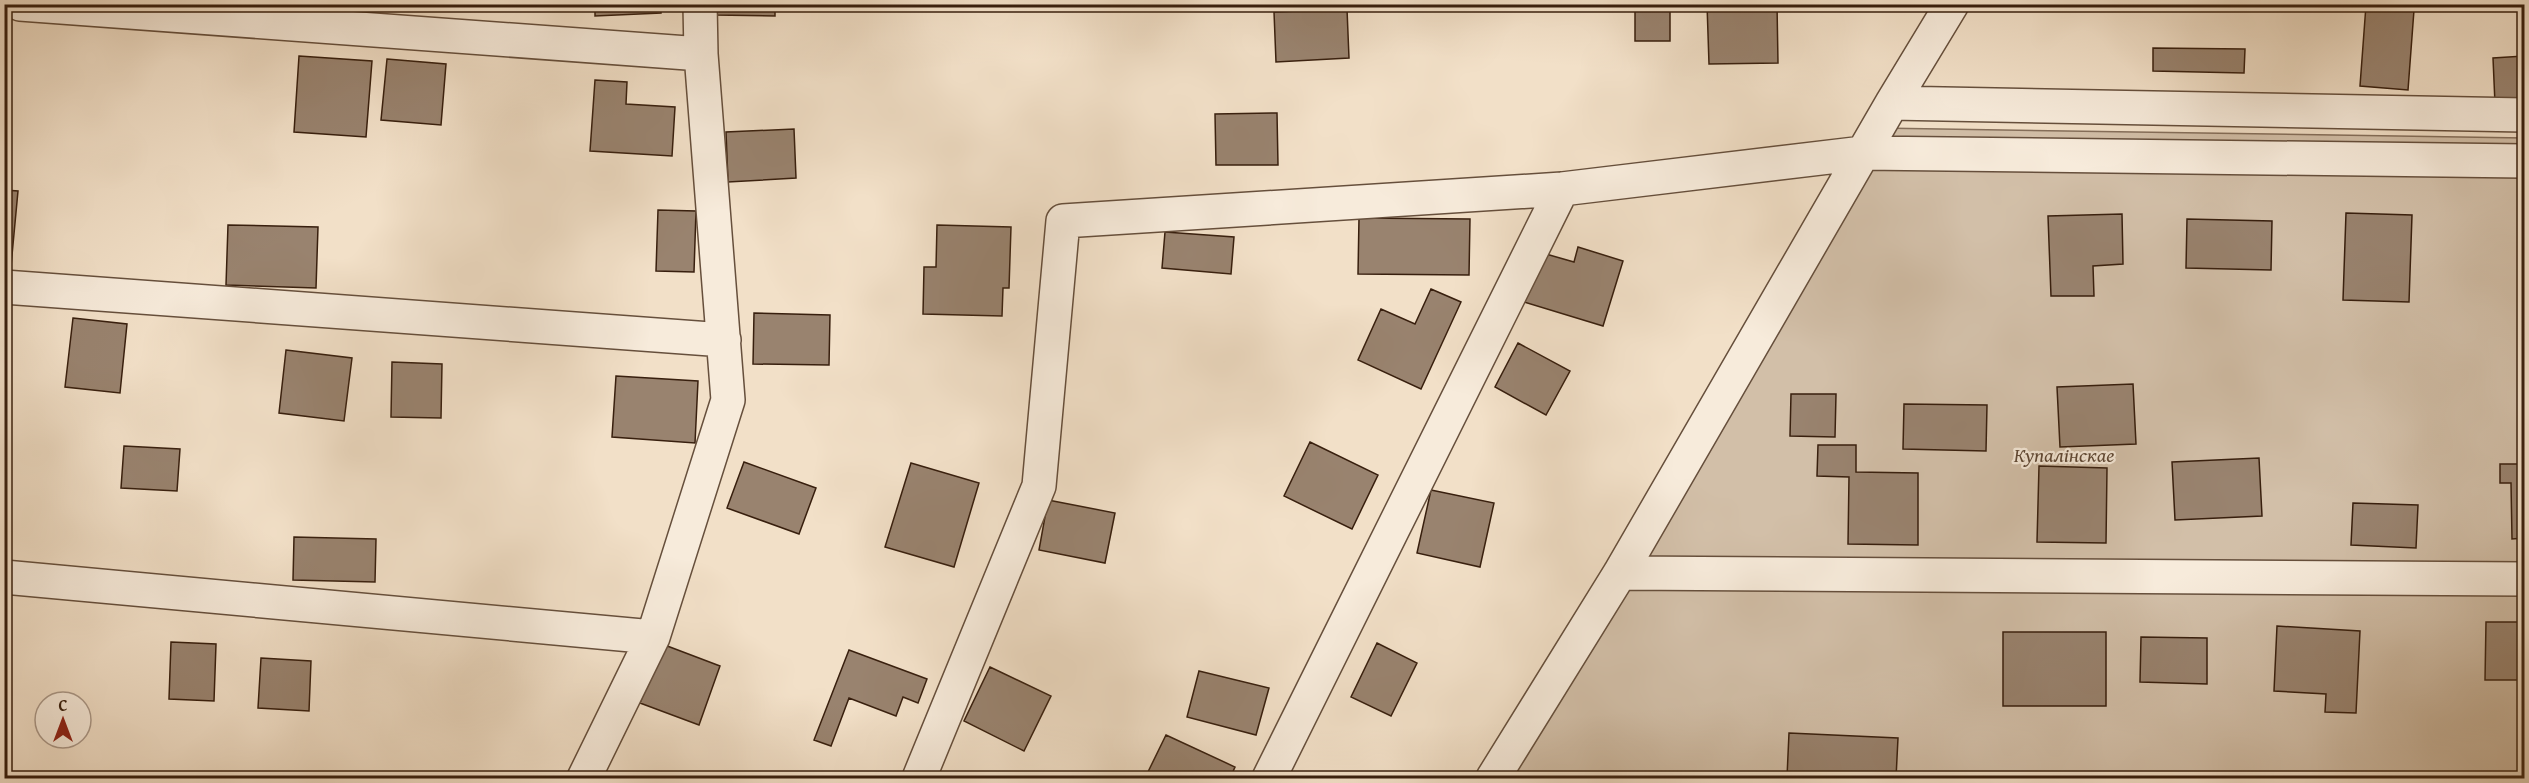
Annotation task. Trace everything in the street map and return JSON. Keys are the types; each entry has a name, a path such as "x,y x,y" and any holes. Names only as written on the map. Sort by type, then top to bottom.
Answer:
{"street":[{"path":"20,4 701,54"},
{"path":"584,778 653,637 728,400 701,54 700,4"},
{"path":"1493,778 1620,573 1892,103 1952,4"},
{"path":"1892,103 2524,115"},
{"path":"919,778 1039,486 1063,221 1562,189 1863,153 2524,161"},
{"path":"1269,778 1562,189"},
{"path":"4,287 724,340"},
{"path":"1620,573 2524,579"},
{"path":"4,578 653,637"}],"green space":[{"name":"Купалінскае","path":"1878,128 2524,138 2524,778 1493,778"}],"building":[{"path":"460,4 504,4 504,10 460,10"},
{"path":"595,4 661,4 661,13 595,16"},
{"path":"716,4 775,4 775,16 715,15"},
{"path":"1635,4 1670,4 1670,41 1635,41"},
{"path":"1707,4 1777,4 1778,63 1709,64"},
{"path":"2366,5 2414,10 2408,90 2360,86"},
{"path":"1347,9 1349,58 1276,62 1274,12"},
{"path":"2153,48 2245,49 2244,73 2153,71"},
{"path":"299,56 372,61 366,137 294,132"},
{"path":"2524,56 2524,102 2495,104 2493,58"},
{"path":"387,59 446,64 441,125 381,120"},
{"path":"595,80 627,82 626,104 675,107 672,156 590,151"},
{"path":"1277,113 1278,165 1216,165 1215,114"},
{"path":"794,129 796,178 728,182 726,132"},
{"path":"4,190 18,191 11,266 4,266"},
{"path":"658,210 696,211 694,272 656,271"},
{"path":"2346,213 2412,215 2409,302 2343,300"},
{"path":"2122,214 2123,264 2093,266 2094,296 2051,296 2048,216"},
{"path":"1359,218 1470,219 1469,275 1358,274"},
{"path":"2187,219 2272,221 2271,270 2186,268"},
{"path":"228,225 318,227 316,288 226,285"},
{"path":"937,225 1011,227 1009,288 1003,288 1002,316 923,314 924,267 936,267"},
{"path":"1165,232 1234,237 1231,274 1162,268"},
{"path":"1578,247 1623,261 1603,326 1524,302 1539,252 1574,262"},
{"path":"1431,289 1461,302 1421,389 1358,360 1381,309 1415,324"},
{"path":"754,313 830,315 829,365 753,364"},
{"path":"73,318 127,324 120,393 65,387"},
{"path":"1518,343 1570,371 1546,415 1495,387"},
{"path":"286,350 352,358 344,421 279,413"},
{"path":"392,362 442,364 441,418 391,417"},
{"path":"616,376 698,381 695,443 612,437"},
{"path":"2133,384 2136,444 2060,447 2057,387"},
{"path":"1791,394 1836,394 1835,437 1790,436"},
{"path":"1904,404 1987,405 1986,451 1903,449"},
{"path":"1310,442 1378,475 1352,529 1284,496"},
{"path":"1818,445 1856,445 1856,472 1918,473 1918,545 1848,544 1849,477 1817,476"},
{"path":"124,446 180,449 177,491 121,488"},
{"path":"2259,458 2262,516 2175,520 2172,462"},
{"path":"744,462 816,488 799,534 727,508"},
{"path":"911,463 979,483 954,567 885,547"},
{"path":"2500,464 2524,464 2524,538 2512,539 2511,483 2500,483"},
{"path":"2039,466 2107,468 2106,543 2037,542"},
{"path":"1431,490 1494,503 1480,567 1417,553"},
{"path":"1048,500 1115,513 1105,563 1039,550"},
{"path":"2353,503 2418,505 2416,548 2351,545"},
{"path":"294,537 376,539 375,582 293,580"},
{"path":"2486,622 2524,622 2524,680 2485,680"},
{"path":"2277,626 2360,631 2356,713 2325,712 2326,694 2274,691"},
{"path":"2003,632 2106,632 2106,706 2003,706"},
{"path":"2141,637 2207,638 2207,684 2140,682"},
{"path":"171,642 216,644 214,701 169,699"},
{"path":"1377,643 1417,663 1391,716 1351,697"},
{"path":"662,644 720,666 699,725 640,703"},
{"path":"849,650 927,679 918,703 903,697 896,716 849,698 831,746 814,740"},
{"path":"261,658 311,661 309,711 258,708"},
{"path":"990,667 1051,696 1024,751 964,721"},
{"path":"1199,671 1269,688 1256,735 1187,717"},
{"path":"1789,733 1898,738 1896,778 1787,777"},
{"path":"1166,735 1235,767 1230,778 1145,778"}]}
